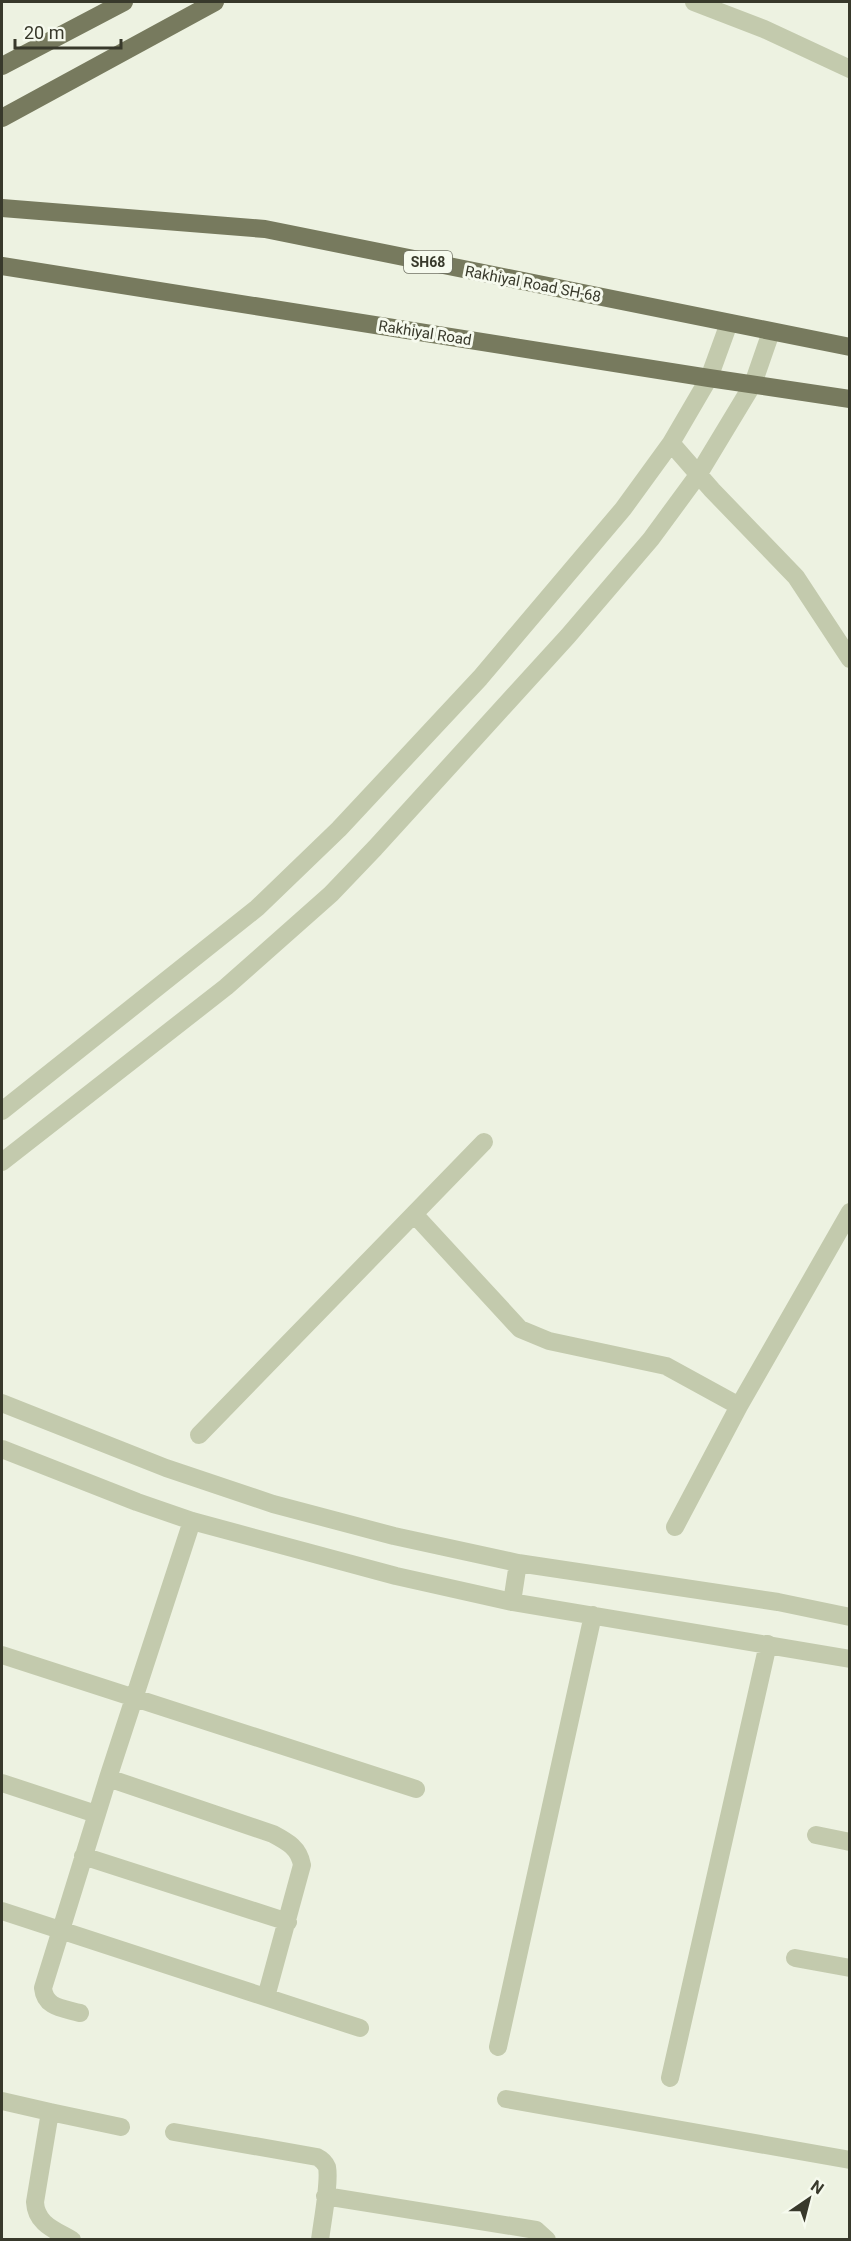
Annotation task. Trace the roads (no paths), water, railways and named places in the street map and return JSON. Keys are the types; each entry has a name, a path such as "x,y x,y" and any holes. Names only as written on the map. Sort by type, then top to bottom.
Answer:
{"main road":[{"path":"2,66 124,2"},
{"path":"2,118 215,2"},
{"name":"Rakhiyal Road SH-68","path":"2,208 265,229 849,347"},
{"name":"Rakhiyal Road","path":"2,266 849,399"}],"street":[{"path":"694,2 764,29 849,69"},
{"path":"2,1111 257,908 331,837 480,678 623,509 671,443 709,378 729,323"},
{"path":"2,1162 226,987 331,894 568,636 651,539 698,475 753,384 771,332"},
{"path":"671,443 698,475 796,577 849,659"},
{"path":"199,1435 484,1142"},
{"path":"675,1527 739,1406 849,1212"},
{"path":"414,1214 520,1329 549,1341 666,1366 739,1406"},
{"path":"2,1403 166,1468 273,1504 394,1536 518,1563 778,1602 849,1617"},
{"path":"2,1449 192,1521 396,1576 512,1602 849,1659"},
{"path":"80,2013 50,2004 44,1997 43,1988 96,1814 192,1521"},
{"path":"512,1602 518,1563"},
{"path":"498,2047 593,1615"},
{"path":"670,2078 768,1644"},
{"path":"2,1654 416,1789"},
{"path":"108,1778 273,1834 291,1844 300,1855 303,1865 266,1997"},
{"path":"2,1783 96,1814"},
{"path":"816,1835 849,1842"},
{"path":"83,1856 288,1922"},
{"path":"2,1911 360,2028"},
{"path":"795,1958 849,1968"},
{"path":"507,2098 849,2160"},
{"path":"2,2101 121,2127"},
{"path":"50,2112 35,2202 36,2212 43,2223 72,2240"},
{"path":"174,2132 317,2157 327,2166 326,2196 320,2240"},
{"path":"326,2196 536,2230 547,2240"}]}
